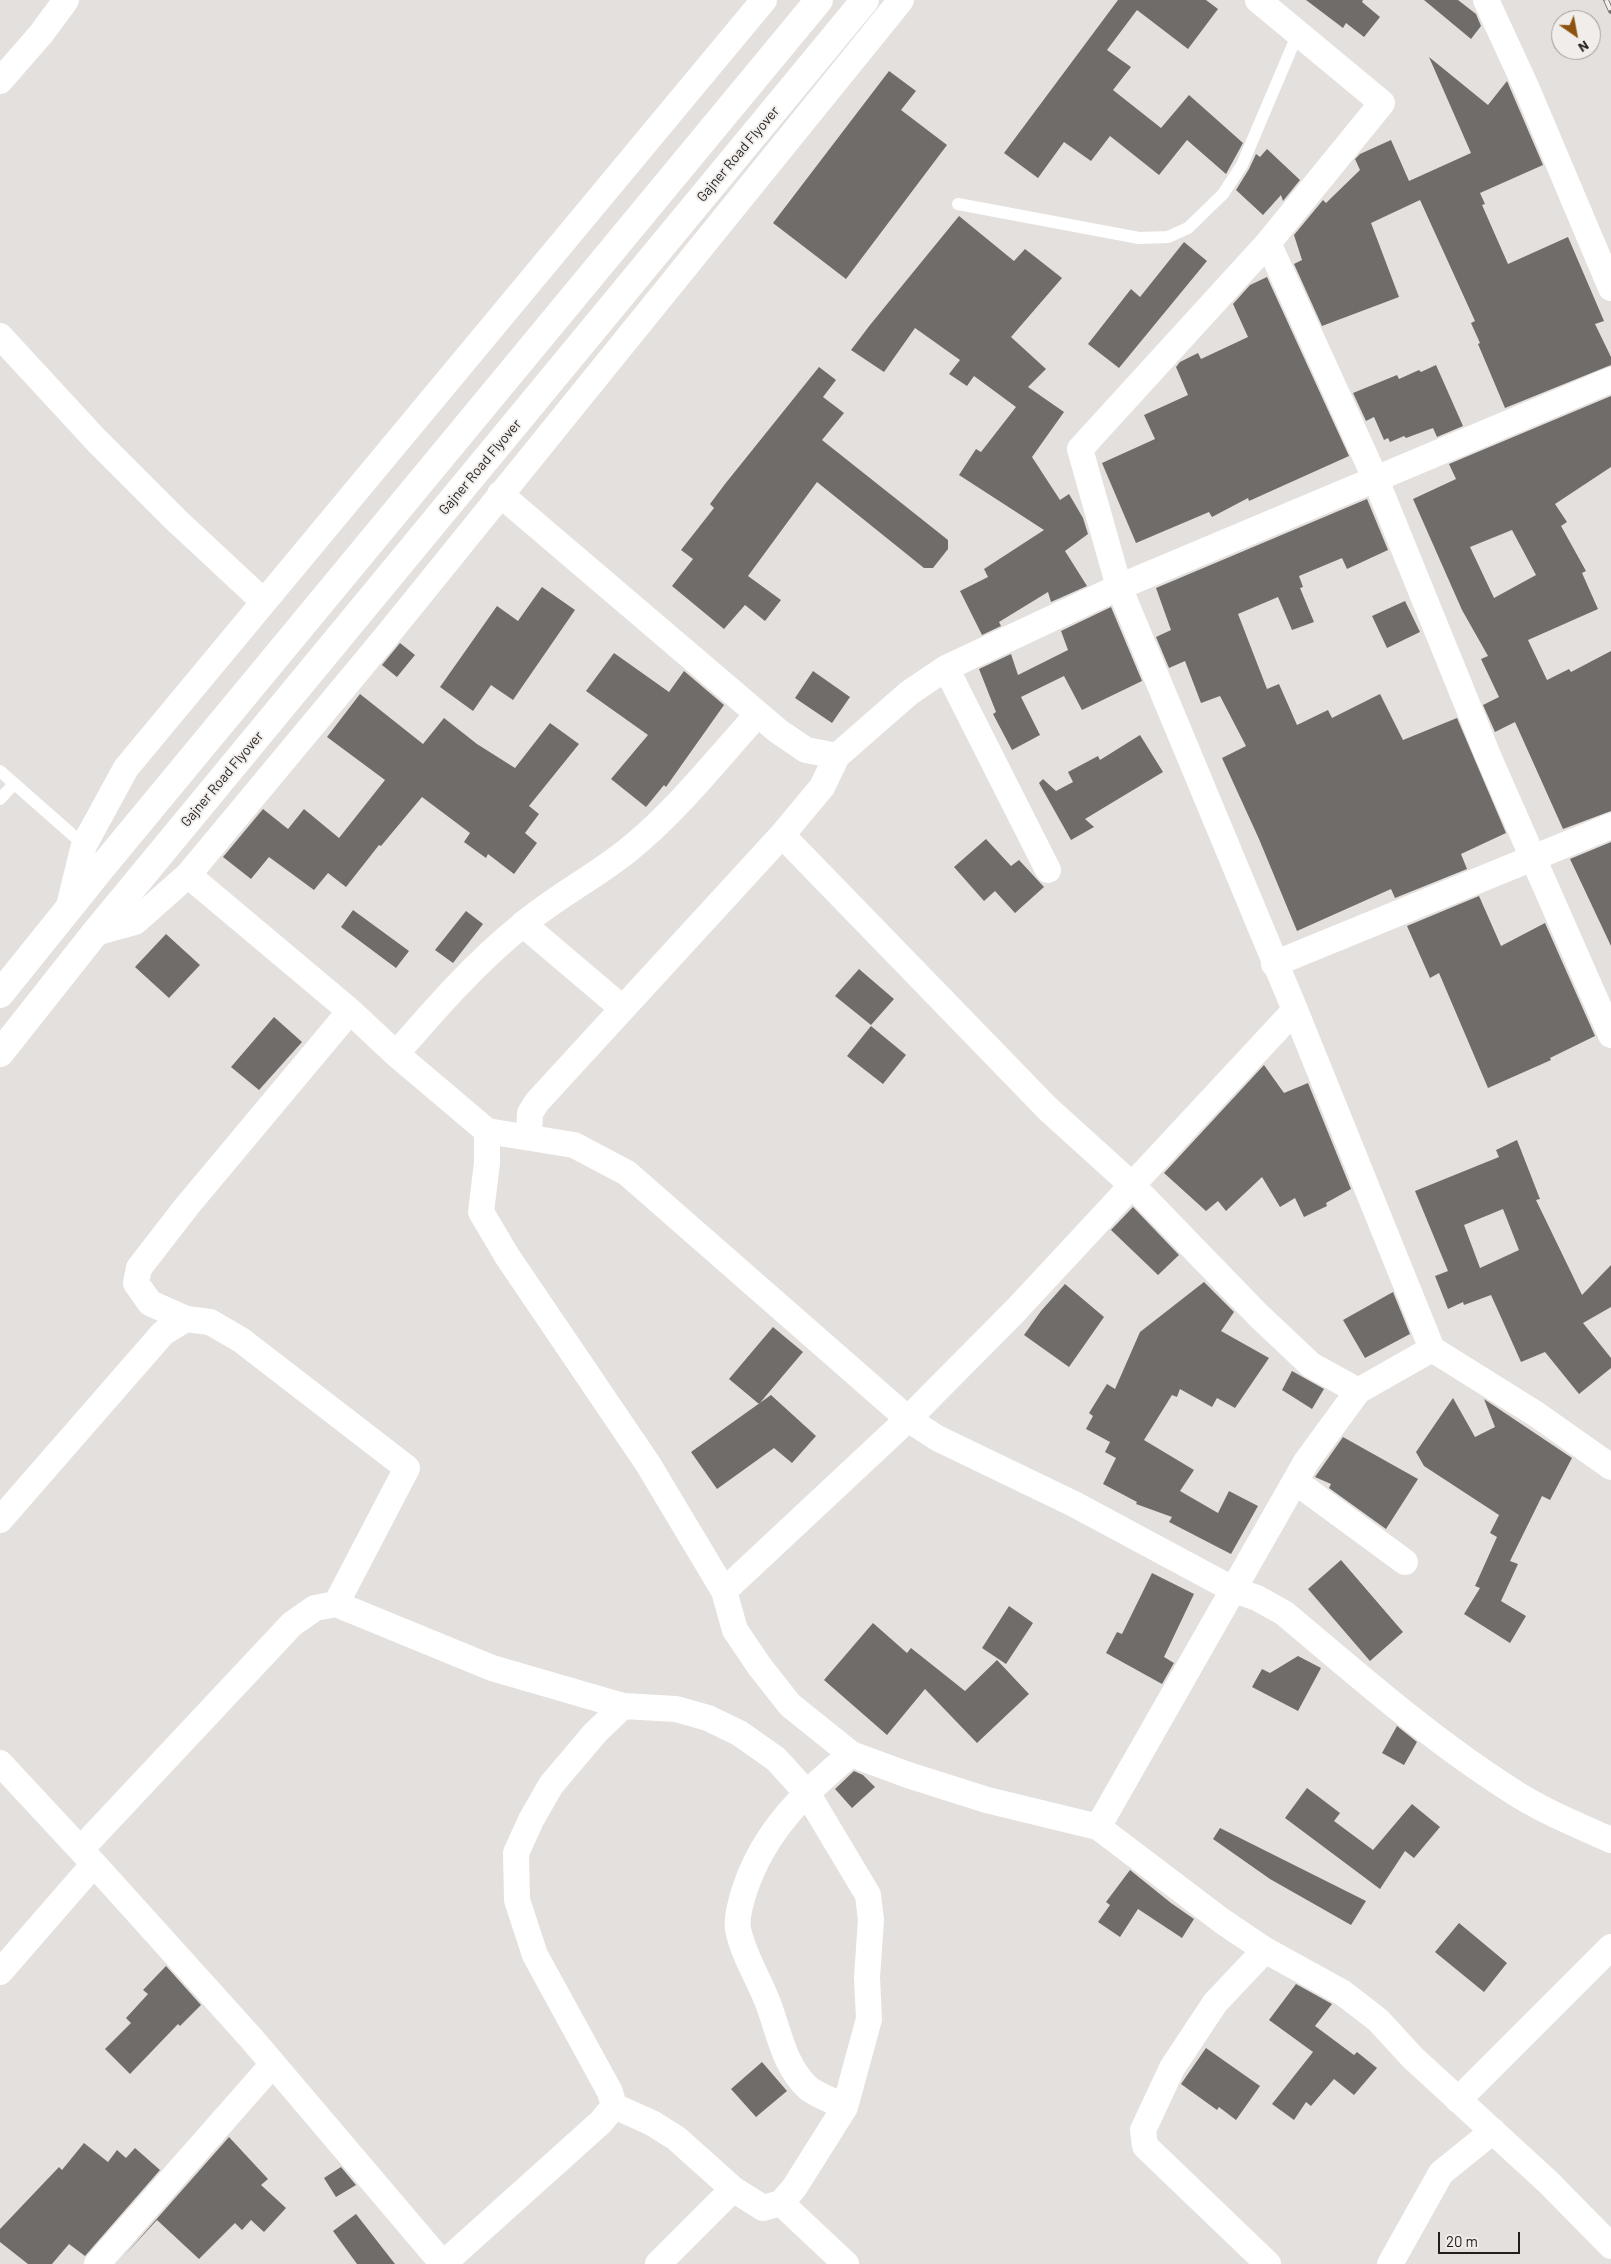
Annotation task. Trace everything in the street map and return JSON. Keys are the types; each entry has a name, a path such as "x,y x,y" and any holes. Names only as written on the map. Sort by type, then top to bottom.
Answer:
{"main road":[{"path":"0,994 103,866 819,0"},
{"name":"Gajner Road Flyover","path":"0,1053 95,933 865,0"}],"street":[{"path":"68,910 84,845 126,768 764,0"},
{"path":"95,933 135,922 188,875 385,638 901,0"},
{"path":"1258,0 1382,103 1268,243 1080,448 1119,587 1274,964 1295,1010 1432,1350 1536,1414 1611,1467"},
{"path":"1486,0 1527,89 1611,288"},
{"path":"0,81 41,34 62,2"},
{"path":"1268,243 1376,480 1532,858 1611,1035"},
{"path":"0,336 96,440 176,520 264,602"},
{"path":"528,1137 530,1113 537,1102 782,835 822,787 837,756 909,693 946,668 1119,587 1611,380"},
{"path":"500,494 758,714 806,750 837,756"},
{"path":"946,668 1048,870"},
{"path":"396,1054 484,957 523,924 627,851 668,813 758,714"},
{"path":"1274,964 1611,826"},
{"path":"782,835 1048,1109 1133,1186 1258,1315 1311,1365 1358,1391"},
{"path":"188,875 350,1011 396,1054 486,1131 574,1145 627,1173 908,1418 938,1438 1074,1504 1234,1590 1257,1598 1284,1613 1448,1748 1510,1791 1572,1823 1611,1840"},
{"path":"523,924 622,1008"},
{"path":"724,1591 908,1418 1016,1310 1295,1010"},
{"path":"336,1604 407,1468 241,1340 210,1322 186,1319 150,1303 136,1283 138,1268 187,1206 350,1011"},
{"path":"486,1131 487,1163 482,1212 507,1256 648,1464 724,1591 735,1630 760,1667 790,1705 851,1754 908,1775 987,1800 1098,1827 1265,1950 1344,1993 1378,2020 1413,2058 1548,2182 1611,2246"},
{"path":"0,1520 163,1333 186,1319"},
{"path":"1098,1827 1306,1462 1358,1391 1432,1350"},
{"path":"1296,1482 1405,1562"},
{"path":"0,1972 88,1856 292,1624 315,1608 336,1604 492,1668 623,1706 676,1709 708,1718 740,1733 776,1759 807,1793 868,1895 871,1920 867,1977 869,2019 845,2107 794,2188 781,2203 763,2208 733,2189 676,2138 614,2106 610,2092 535,1954 517,1900 516,1853 531,1820 551,1785 595,1733 623,1706"},
{"path":"845,2107 809,2088 787,2058 764,1990 738,1928 740,1903 753,1864 778,1825 807,1793 851,1754"},
{"path":"0,1763 88,1856 273,2064 443,2264 601,2122 614,2106"},
{"path":"1458,2100 1611,1947"},
{"path":"1265,1950 1215,2003 1172,2068 1143,2130 1145,2146 1268,2264"},
{"path":"97,2264 273,2064"},
{"path":"1390,2264 1441,2172 1493,2132"},
{"path":"658,2264 733,2189"},
{"path":"781,2203 846,2264"}],"lane":[{"path":"958,204 1139,238 1168,237 1188,228 1223,194 1242,165 1298,33"},
{"path":"0,771 84,845"},
{"path":"0,799 14,784"}],"building":[{"path":"1118,0 1206,0 1218,9 1188,49 1137,10 1107,50 1131,67 1113,90 1161,128 1189,95 1243,143 1226,174 1187,140 1159,175 1110,136 1091,161 1064,142 1038,178 1004,153"},
{"path":"1306,0 1363,0 1362,2 1380,17 1364,37 1346,23 1343,28"},
{"path":"1424,0 1458,0 1476,14 1481,26 1471,39"},
{"path":"1429,57 1488,105 1507,81 1543,165 1480,193 1485,204 1482,205 1508,264 1568,237 1604,321 1595,324 1611,357 1611,365 1505,408 1478,344 1480,343 1471,323 1475,321 1420,200 1371,223 1399,297 1322,326 1294,264 1302,260 1294,235 1323,200 1326,203 1360,170 1355,159 1360,154 1391,140 1409,181 1471,153"},
{"path":"889,71 916,91 901,110 947,145 846,279 773,223"},
{"path":"1267,149 1300,180 1283,201 1281,195 1263,215 1236,190 1256,154 1260,157"},
{"path":"959,216 1014,261 1025,249 1062,278 1011,337 1046,369 1028,387 1064,412 1032,457 1060,500 1069,494 1083,518 1088,534 1065,551 1087,586 1051,602 1048,592 999,622 1001,626 982,635 960,591 988,577 984,569 1044,530 959,475 976,449 981,452 1016,407 974,376 967,386 949,374 960,360 915,328 884,372 851,350"},
{"path":"1184,242 1207,261 1119,368 1088,344 1131,289 1140,297"},
{"path":"1267,277 1349,456 1249,501 1248,498 1212,517 1209,512 1136,543 1102,463 1155,439 1144,415 1188,395 1176,367 1180,362 1198,353 1201,359 1248,337 1233,304 1250,285"},
{"path":"1436,365 1463,426 1437,437 1433,428 1390,442 1388,438 1384,440 1374,417 1366,421 1353,393 1397,375 1399,379"},
{"path":"819,367 836,380 823,397 844,413 822,440 948,540 948,549 933,568 924,568 817,482 748,576 781,600 765,621 745,605 724,629 672,586 693,559 681,550 714,508 710,504 725,484"},
{"path":"1611,396 1611,467 1555,504 1567,522 1561,526 1586,571 1582,573 1598,609 1528,640 1547,680 1569,669 1571,672 1611,651 1611,811 1563,829 1515,722 1495,732 1483,705 1499,697 1481,659 1488,656 1462,610 1413,499 1456,479 1449,464","holes":["1512,530 1536,575 1494,598 1470,547"]},
{"path":"1367,499 1388,550 1347,569 1342,558 1299,576 1303,587 1300,588 1314,622 1292,630 1278,597 1238,614 1267,689 1279,684 1297,725 1328,710 1332,718 1380,694 1403,740 1457,718 1506,833 1461,854 1467,869 1395,898 1391,889 1297,931 1259,839 1222,758 1246,746 1220,696 1201,703 1185,661 1169,668 1156,637 1171,630 1156,588"},
{"path":"542,587 575,610 513,700 491,685 473,711 440,687 497,606 518,621"},
{"path":"1405,601 1420,632 1387,648 1372,616"},
{"path":"1111,607 1142,681 1082,710 1064,676 1021,697 1040,735 1012,750 993,714 996,712 979,669 1011,654 1018,675 1068,650 1061,631"},
{"path":"400,643 415,655 397,677 382,665"},
{"path":"614,653 669,692 684,671 724,705 666,787 664,785 646,807 611,779 648,735 586,691"},
{"path":"813,671 850,697 832,723 795,698"},
{"path":"360,694 423,744 444,718 477,744 515,768 550,723 579,744 529,806 539,814 525,833 537,843 514,874 488,854 486,858 464,842 470,833 422,797 381,846 379,845 346,887 328,873 314,890 269,857 251,879 223,857 263,809 288,829 304,809 339,838 385,780 327,737"},
{"path":"1140,735 1163,772 1085,819 1094,827 1071,840 1039,783 1043,779 1056,791 1073,782 1068,772 1098,756 1100,760"},
{"path":"986,839 1011,866 1019,860 1044,887 1015,913 995,891 984,901 954,867"},
{"path":"1611,842 1611,946 1570,859"},
{"path":"1479,896 1501,946 1545,923 1595,1036 1550,1058 1551,1060 1488,1088 1439,973 1430,978 1407,926"},
{"path":"353,910 409,951 396,968 341,927"},
{"path":"466,911 483,924 453,963 435,950"},
{"path":"166,934 200,965 169,998 135,967"},
{"path":"859,969 894,999 871,1025 835,996"},
{"path":"274,1017 302,1042 259,1090 231,1067"},
{"path":"871,1026 906,1055 883,1084 847,1056"},
{"path":"1264,1065 1284,1093 1308,1083 1351,1189 1326,1203 1327,1206 1304,1217 1295,1198 1280,1207 1262,1177 1226,1211 1218,1201 1206,1211 1164,1173"},
{"path":"1517,1140 1540,1199 1536,1200 1582,1295 1611,1265 1611,1307 1583,1323 1611,1358 1611,1368 1579,1394 1545,1352 1521,1362 1491,1295 1464,1305 1463,1302 1448,1309 1435,1276 1448,1271 1415,1191 1499,1157 1496,1150","holes":["1503,1209 1519,1250 1480,1268 1464,1225"]},
{"path":"1133,1207 1179,1255 1158,1275 1111,1230"},
{"path":"1204,1282 1234,1312 1221,1331 1269,1358 1235,1408 1217,1398 1212,1407 1180,1389 1177,1397 1172,1395 1144,1440 1194,1470 1180,1491 1218,1513 1229,1491 1258,1506 1231,1554 1169,1522 1172,1517 1136,1504 1137,1502 1103,1484 1116,1458 1105,1452 1110,1442 1086,1429 1093,1416 1089,1413 1107,1384 1115,1389 1140,1332"},
{"path":"1065,1284 1104,1317 1069,1367 1024,1335 1041,1311"},
{"path":"1393,1292 1410,1334 1365,1358 1343,1320"},
{"path":"773,1327 803,1352 759,1404 729,1379"},
{"path":"1292,1371 1324,1389 1312,1409 1282,1390"},
{"path":"771,1395 816,1436 792,1463 774,1448 717,1489 691,1452"},
{"path":"1453,1398 1475,1437 1495,1427 1484,1399 1572,1458 1550,1500 1542,1496 1510,1561 1518,1564 1501,1601 1526,1616 1510,1643 1464,1614 1480,1588 1475,1586 1497,1537 1490,1533 1499,1515 1424,1466 1416,1452"},
{"path":"1343,1437 1418,1479 1386,1529 1329,1488 1331,1484 1315,1477"},
{"path":"1341,1560 1403,1632 1370,1661 1308,1589"},
{"path":"1152,1573 1194,1594 1164,1657 1174,1663 1162,1684 1106,1653 1117,1632 1122,1634"},
{"path":"1009,1606 1033,1623 1006,1664 982,1648"},
{"path":"873,1623 907,1653 911,1648 965,1691 997,1660 1029,1694 977,1743 925,1689 887,1735 824,1680"},
{"path":"1298,1656 1321,1668 1298,1711 1252,1687 1262,1669 1270,1673"},
{"path":"1397,1726 1417,1742 1404,1765 1382,1753"},
{"path":"854,1771 863,1775 875,1787 852,1808 835,1789"},
{"path":"1307,1788 1340,1813 1334,1821 1373,1850 1412,1804 1440,1827 1414,1858 1405,1851 1380,1889 1285,1818"},
{"path":"1220,1828 1366,1901 1351,1925 1270,1879 1213,1839"},
{"path":"1130,1870 1194,1919 1182,1938 1138,1909 1120,1937 1098,1922 1110,1905 1106,1902"},
{"path":"1459,1923 1507,1963 1484,1992 1435,1952"},
{"path":"166,1966 201,2005 180,2026 178,2024 130,2074 105,2049 131,2023 126,2018 148,1994 143,1990"},
{"path":"1296,1984 1332,2004 1315,2026 1354,2055 1357,2052 1377,2068 1354,2095 1334,2079 1311,2106 1306,2102 1294,2120 1272,2104 1313,2052 1269,2020"},
{"path":"1206,2048 1260,2086 1236,2120 1219,2107 1217,2110 1181,2084"},
{"path":"762,2062 787,2091 756,2117 731,2089"},
{"path":"229,2137 268,2179 261,2185 286,2208 264,2232 251,2220 242,2230 235,2223 199,2259 157,2220 123,2257"},
{"path":"84,2143 108,2162 117,2150 126,2158 135,2148 160,2170 85,2256 69,2244 52,2264 28,2264 0,2242 0,2229 59,2167 62,2170"},
{"path":"341,2167 356,2185 336,2197 324,2178"},
{"path":"356,2214 395,2264 357,2264 333,2231"}],"railway":[{"path":"1606,0 1611,11"}]}
